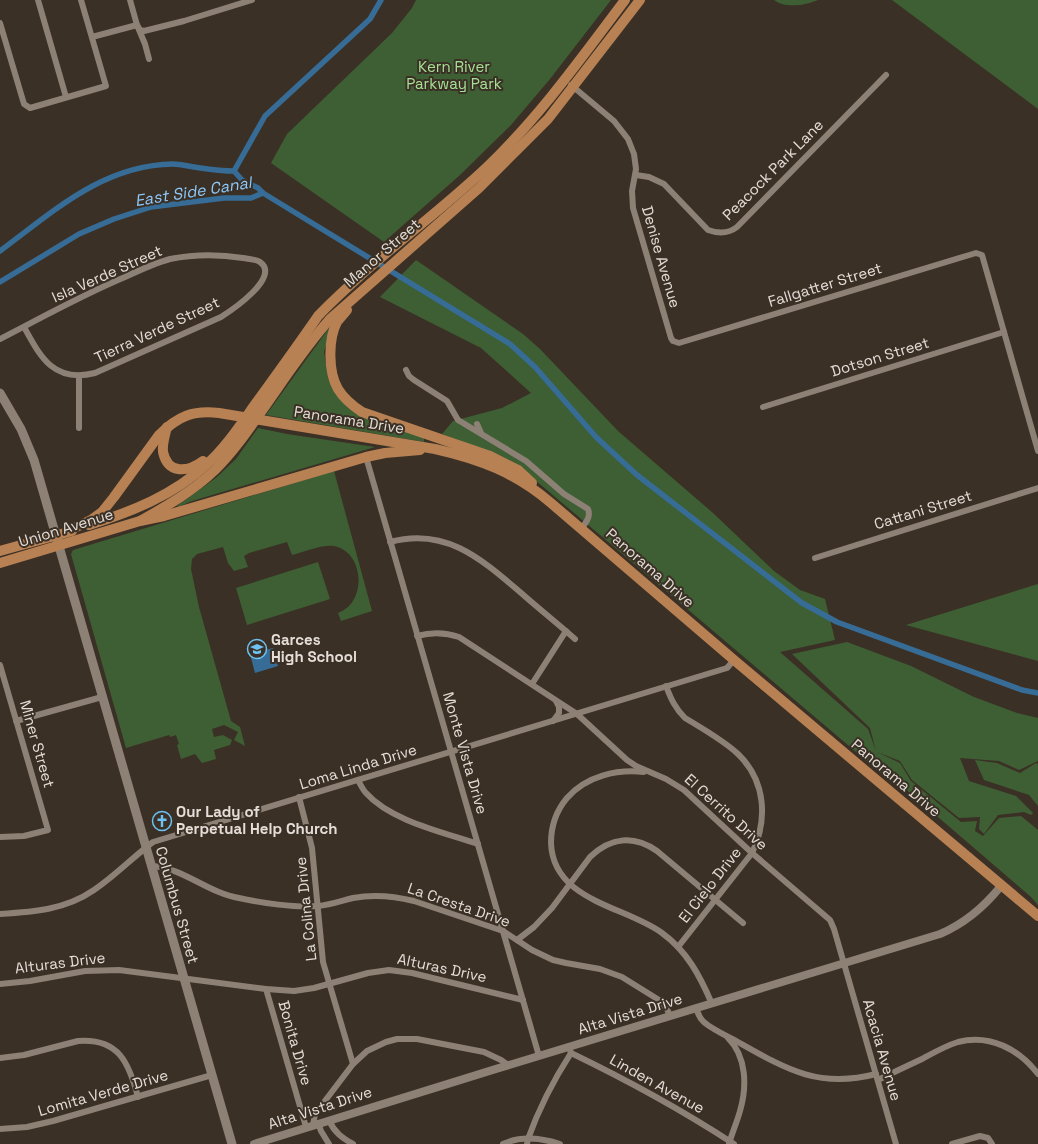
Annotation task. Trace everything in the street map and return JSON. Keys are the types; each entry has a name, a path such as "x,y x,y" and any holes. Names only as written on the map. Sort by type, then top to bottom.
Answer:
{"main road":[{"name":"Manor Street","path":"136,509 164,495 191,478 208,464 239,427 318,316 331,302 383,256 462,190 490,164 540,110 625,0"},
{"name":"Manor Street","path":"140,521 182,496 202,482 216,469 243,438 313,339 330,319 496,171 548,119 640,0"},
{"path":"355,296 349,307 337,322 331,339 331,368 333,377 337,388 349,403 362,412 490,456 513,467 580,527"},
{"name":"Columbus Street","path":"0,393 28,444 232,1144"},
{"name":"Panorama Drive","path":"66,532 92,520 102,512 159,435 167,427 182,417 200,412 209,412 436,449 460,454 490,464 538,492 734,660 1038,916"},
{"path":"167,427 163,452 168,462 180,470 189,469 196,466 224,446"},
{"path":"140,521 164,516 366,457 385,453 436,449"},
{"name":"Union Avenue","path":"0,551 55,536 136,509"},
{"name":"Union Avenue","path":"0,563 140,521"}],"street":[{"path":"38,0 66,97"},
{"path":"0,23 24,104 30,108 106,86 81,0"},
{"path":"130,0 149,59"},
{"path":"137,25 140,30 144,31 184,21 252,0"},
{"path":"92,37 137,25"},
{"name":"Peacock Park Lane","path":"636,175 649,177 664,184 708,230 717,233 728,232 737,227 886,75"},
{"path":"564,80 573,86 623,131 634,154 636,175"},
{"name":"Denise Avenue","path":"636,175 632,191 634,208 671,338 676,343"},
{"name":"Fallgatter Street","path":"676,343 976,253 982,255 1004,332"},
{"name":"Isla Verde Street","path":"0,340 90,292 156,263 170,259 206,254 257,261 265,270 263,279"},
{"name":"Tierra Verde Street","path":"24,327 38,353 49,365 62,372 79,376 87,375 101,371 221,317 241,304 263,279"},
{"path":"1004,332 1038,451"},
{"name":"Dotson Street","path":"763,407 1004,332"},
{"path":"406,370 409,376 414,380 447,401 458,420 526,461 564,494 588,509 588,519 580,527"},
{"path":"79,376 79,428"},
{"path":"477,424 481,433"},
{"name":"Monte Vista Drive","path":"366,457 539,1056"},
{"name":"Cattani Street","path":"815,558 1038,488"},
{"path":"390,542 422,537 444,542 469,553 491,568 575,639"},
{"path":"532,684 566,631"},
{"name":"El Cerrito Drive","path":"417,636 435,632 451,634 458,637 577,714 627,760 654,775 666,779 684,790 752,853 830,920 844,964"},
{"name":"Loma Linda Drive","path":"0,914 42,911 68,904 81,898 105,882 153,842 727,668 734,660"},
{"name":"Miner Street","path":"0,665 48,830 24,836 0,837"},
{"name":"El Cielo Drive","path":"666,686 670,698 685,718 731,749 746,764 752,773 760,792 762,814 759,834 752,853 678,947"},
{"path":"16,721 102,696"},
{"path":"553,721 559,713 559,707 555,700"},
{"path":"654,775 630,771 614,773 603,775 584,784 573,792 564,802 555,818 552,827 551,845 556,863 562,875 570,884 587,896 653,927 678,947 702,980 712,1004"},
{"path":"358,780 365,792 390,812 411,821 478,844"},
{"name":"La Colina Drive","path":"299,797 312,848 321,952 353,1064"},
{"path":"517,940 545,917 590,857 603,847 618,841 634,841 642,843 657,851 743,923"},
{"name":"La Cresta Drive","path":"151,866 171,870 215,891 239,898 297,906 317,906 366,896 396,897 414,900 503,931 532,950 553,960 600,969 622,977 659,1000 667,1009 670,1016"},
{"name":"Alta Vista Drive","path":"254,1144 508,1065 539,1056 570,1050 670,1016 940,934 963,923 981,909 1001,886"},
{"name":"Acacia Avenue","path":"844,964 896,1144"},
{"name":"Alturas Drive","path":"0,984 23,982 85,971 102,970 132,971 266,989 294,991 314,988 378,971 401,971 523,1000"},
{"name":"Bonita Drive","path":"266,989 313,1125 321,1130 329,1144"},
{"path":"696,1009 701,1020 719,1031 782,1066 805,1075 830,1079 877,1077 949,1045 976,1040 994,1042 1012,1049 1028,1062 1038,1074"},
{"path":"719,1031 728,1038 736,1048 744,1071 744,1092 731,1143"},
{"path":"313,1125 315,1114 353,1064 367,1051 386,1042 417,1039 484,1052 502,1060 508,1065"},
{"path":"0,1058 24,1055 78,1041 100,1043 114,1050 125,1061 131,1072 138,1097"},
{"path":"527,1141 549,1089 570,1050"},
{"name":"Linden Avenue","path":"570,1050 675,1107 731,1143"},
{"name":"Lomita Verde Drive","path":"0,1128 40,1125 212,1075"},
{"path":"329,1120 332,1127 340,1137 353,1144"},
{"path":"952,1144 980,1136 988,1138 992,1144"},
{"path":"502,1144 517,1139 527,1141 542,1140 560,1144"}],"green space":[{"name":"Kern River Parkway Park","path":"416,0 611,0 550,79 511,125 460,175 384,242 271,163 287,134 392,33 412,8"},
{"path":"774,0 818,0 802,5 790,5 779,3"},
{"path":"892,0 1038,0 1038,109"},
{"path":"416,260 523,334 540,349 618,431 713,513 774,571 800,590 825,599 835,640 780,652 868,729 876,751 870,728 792,654 847,642 911,666 974,697 1017,713 1038,718 1038,761 1019,770 999,761 960,758 969,781 1016,796 1033,813 1031,815 1024,812 998,815 984,834 979,829 980,817 959,818 912,780 900,761 877,752 900,763 911,781 961,822 977,821 975,831 983,836 999,818 1021,816 1038,830 1038,905 1031,897 903,787 894,784 541,485 518,467 502,457 442,434 453,421 502,408 531,393 481,348 380,297"},
{"path":"329,328 329,334 324,352 328,378 338,397 424,437 424,442 266,415"},
{"path":"258,428 287,434 375,447 192,501 178,507 177,506 217,477 236,459"},
{"path":"334,471 372,611 341,621 338,613 348,607 354,598 359,580 355,562 350,555 343,549 334,546 319,547 292,555 287,542 249,553 244,556 248,567 234,571 228,563 223,547 197,554 192,559 191,569 199,607 231,721 240,727 245,746 234,740 238,732 224,725 212,729 214,737 223,735 232,740 230,745 214,750 216,759 202,763 195,754 181,759 176,735 170,737 169,735 126,748 71,554 73,550"},
{"path":"318,562 330,599 247,625 236,588"},
{"path":"1038,584 1038,661 906,625"},
{"path":"975,760 997,763 1020,773 1036,763 1038,764 1038,806 1029,795 984,780"}],"water":[{"path":"273,648 278,666 255,673 250,654"}],"waterway":[{"path":"234,171 265,116 370,19 381,0"},
{"path":"0,251 60,206 80,193 102,181 124,172 148,166 173,164 214,170 234,171"},
{"path":"234,171 242,180 258,188 263,193 510,344 535,367 596,437 637,475 802,603 837,622 1022,690 1038,693"},
{"name":"East Side Canal","path":"0,282 79,234 114,219 151,207 224,198 251,198 263,193"}],"place":[{"name":"Garces High School","path":"257,649"},
{"name":"Our Lady of Perpetual Help Church","path":"162,821"}]}
